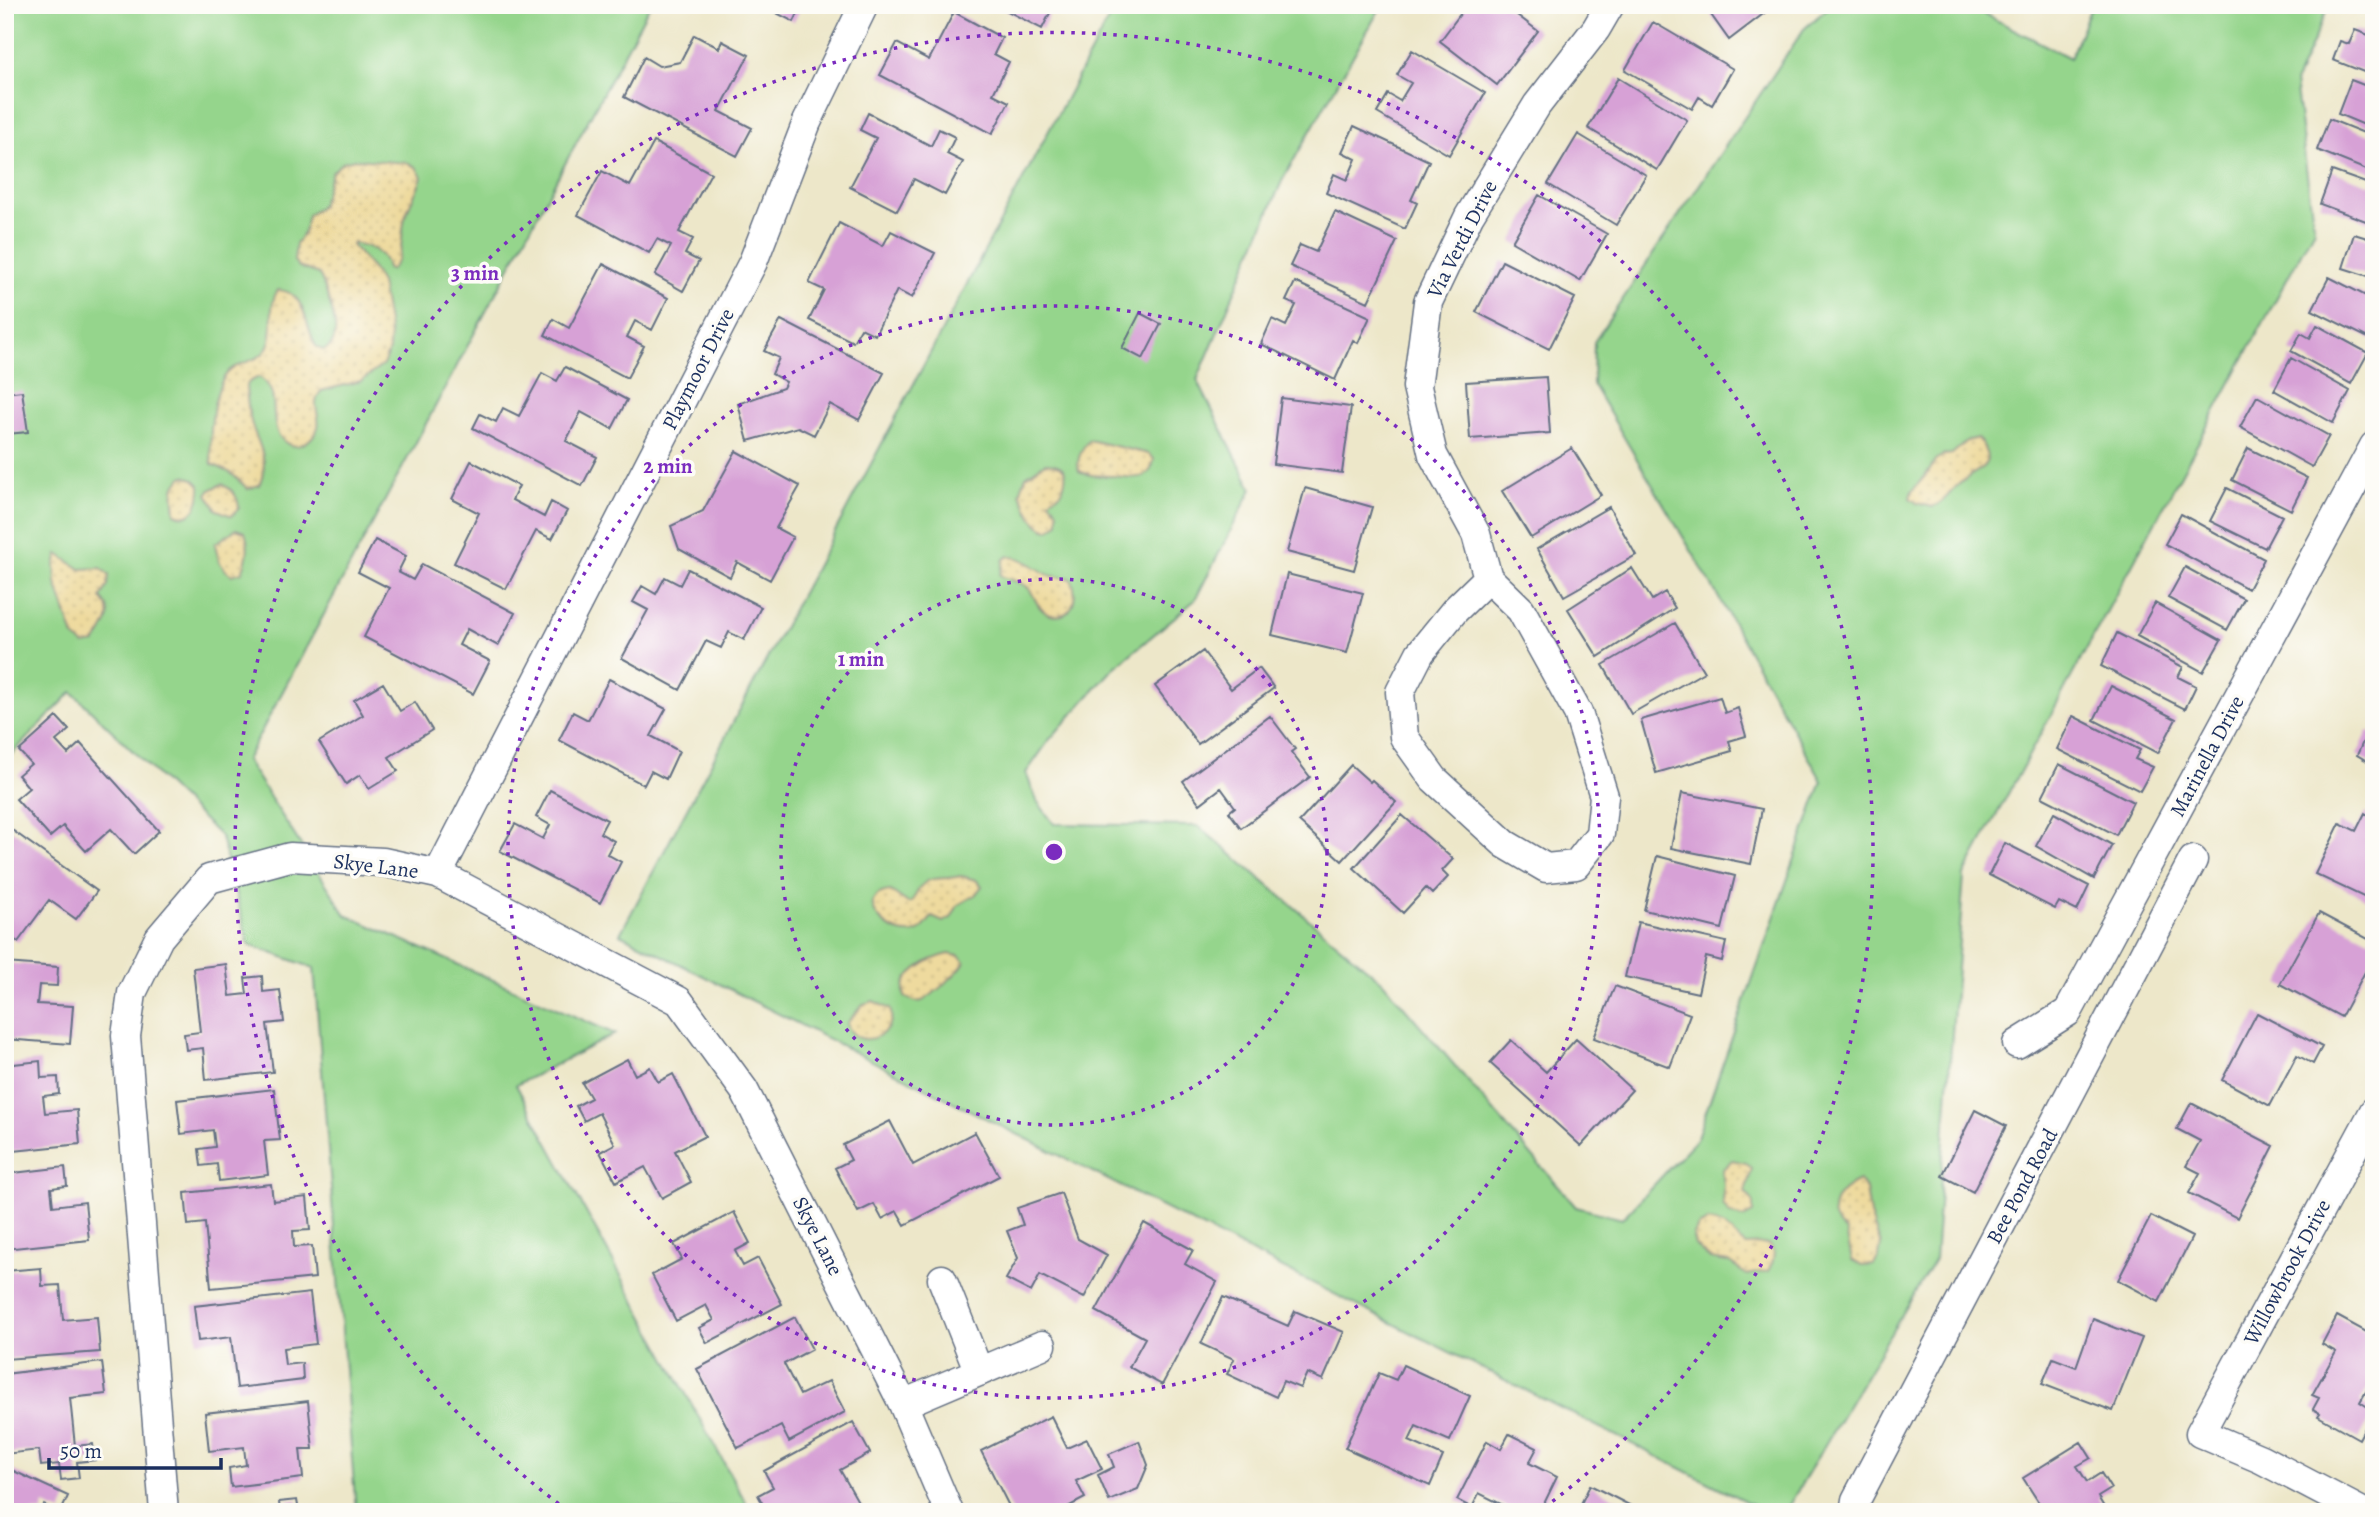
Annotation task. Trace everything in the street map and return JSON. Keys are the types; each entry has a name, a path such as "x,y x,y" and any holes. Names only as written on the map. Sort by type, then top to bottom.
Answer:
{"street":[{"name":"Playmoor Drive","path":"438,874 753,262 807,122 864,5"},
{"name":"Via Verdi Drive","path":"1488,578 1455,610 1420,653 1400,692 1404,737 1434,779 1505,844 1546,868 1576,865 1600,834 1604,796 1578,713 1521,610 1488,578 1475,534 1433,455 1418,387 1428,302 1469,216 1536,105 1596,29 1610,5"},
{"name":"Marinella Drive","path":"2017,1044 2068,1012 2374,446"},
{"name":"Skye Lane","path":"164,1512 126,1037 132,993 159,938 209,878 290,857 383,862 438,874 679,1001 744,1090 903,1404 949,1512"},
{"name":"Bee Pond Road","path":"1854,1512 1856,1500 2193,860"},
{"name":"Willowbrook Drive","path":"2362,1512 2200,1433 2374,1111"},
{"path":"942,1279 979,1372"},
{"path":"903,1404 1042,1345"}],"green space":[{"path":"5,5 650,5 246,760 346,915 615,1034 516,1085 751,1512 356,1512 314,968 249,945 221,837 72,692 5,761"},
{"path":"1116,5 1382,5 1282,181 1197,380 1252,489 1195,600 1114,668 1050,739 1026,773 1037,801 1054,824 1198,826 1383,982 1576,1207 1622,1219 1696,1140 1822,781 1711,584 1593,385 1594,342 1804,29 1831,5 1967,5 2070,58 2092,5 2329,5 2295,82 2314,229 1964,875 1935,1259 1785,1512 1767,1512 620,934"}],"sand":[{"path":"354,159 408,163 416,167 422,177 405,218 398,259 390,270 375,250 359,244 352,245 381,283 390,334 389,350 383,365 361,381 321,391 316,401 318,427 314,436 297,446 280,438 276,430 273,402 267,384 259,377 249,382 246,387 248,409 262,451 264,471 259,485 248,489 231,473 212,464 211,426 216,397 227,374 235,367 261,355 267,348 274,297 278,290 288,292 300,303 316,346 322,350 330,346 335,329 328,297 319,274 299,267 294,261 296,244 304,232 308,215 321,206 332,172 343,162"},
{"path":"1977,438 1987,456 1983,467 1932,507 1910,498 1912,491 1935,460 1952,454 1967,441"},
{"path":"1089,440 1149,454 1154,459 1152,467 1144,476 1133,478 1083,473 1079,471 1079,458"},
{"path":"1045,463 1058,465 1066,475 1061,493 1049,500 1058,511 1058,523 1050,530 1035,521 1020,493 1026,476"},
{"path":"184,476 194,479 200,485 198,503 187,515 175,513 174,492 176,484"},
{"path":"222,484 232,491 237,500 239,508 232,516 217,510 207,494"},
{"path":"236,529 245,532 248,552 242,572 232,575 218,558 215,544"},
{"path":"58,554 80,569 101,568 109,575 108,585 101,598 108,609 108,620 95,643 84,645 74,637 56,583 55,565"},
{"path":"1009,556 1049,575 1070,578 1074,597 1070,610 1059,616 1047,613 1040,608 1027,587 1000,575 1004,559"},
{"path":"961,876 976,880 982,886 975,895 958,905 951,918 943,922 932,917 920,930 909,933 898,931 887,926 874,909 873,901 879,894 891,891 908,903 912,902 926,882"},
{"path":"949,954 959,956 965,961 952,977 922,1001 905,997 906,981 917,968"},
{"path":"873,1001 890,1009 889,1027 875,1037 858,1038 847,1023 863,1004"},
{"path":"1732,1160 1746,1163 1752,1169 1745,1192 1753,1201 1753,1213 1743,1218 1730,1214 1723,1205 1722,1170"},
{"path":"1859,1181 1866,1189 1870,1215 1881,1245 1874,1265 1862,1266 1852,1260 1846,1231 1834,1218 1833,1211 1838,1197"},
{"path":"1708,1221 1723,1225 1745,1245 1768,1244 1774,1253 1768,1271 1747,1275 1728,1262 1710,1259 1695,1245 1693,1237 1698,1226"}],"building":[{"path":"761,5 802,5 794,22"},
{"path":"996,5 1054,5 1042,29"},
{"path":"1467,5 1504,5 1538,31 1497,85 1440,41"},
{"path":"1704,5 1775,5 1729,40"},
{"path":"954,12 1002,38 994,54 1009,62 993,94 1009,102 992,134 880,75 897,43 929,60"},
{"path":"1653,22 1733,69 1712,105 1699,97 1692,109 1625,70"},
{"path":"2355,30 2374,37 2374,76 2333,60 2340,41 2349,44"},
{"path":"694,35 719,48 722,41 749,55 719,111 752,128 737,156 624,97 644,57 659,66 680,62"},
{"path":"1412,50 1485,93 1449,155 1377,113 1388,94 1400,101 1411,83 1397,75"},
{"path":"1618,78 1687,120 1657,170 1588,128"},
{"path":"2351,80 2374,89 2374,129 2338,114"},
{"path":"868,113 931,146 939,129 955,137 947,154 963,162 945,195 914,179 897,211 850,187 876,138 860,130"},
{"path":"2329,119 2374,137 2374,173 2317,150"},
{"path":"1354,126 1429,161 1411,200 1417,203 1405,229 1326,193 1334,174 1347,180 1356,159 1342,152"},
{"path":"1578,134 1646,175 1616,225 1548,184"},
{"path":"654,142 711,173 679,232 693,239 685,254 699,261 683,291 655,275 671,246 657,239 649,253 578,215 602,171 630,186"},
{"path":"2332,171 2374,186 2374,224 2320,204"},
{"path":"1539,195 1607,234 1580,281 1512,242"},
{"path":"1335,212 1397,241 1368,302 1290,266 1300,245 1316,252"},
{"path":"839,223 883,246 891,231 935,253 912,298 897,290 875,335 861,328 853,342 809,320 824,290 809,283"},
{"path":"2354,234 2374,240 2374,278 2343,268"},
{"path":"1502,261 1575,298 1549,349 1476,312"},
{"path":"603,264 668,298 652,330 635,321 627,337 644,346 627,378 545,335 553,319 569,328"},
{"path":"2329,277 2374,300 2374,341 2312,310"},
{"path":"1295,282 1370,317 1358,343 1353,340 1335,380 1261,344 1272,319 1286,326 1296,305 1286,301"},
{"path":"1140,313 1161,324 1143,359 1122,348"},
{"path":"781,320 884,373 859,420 830,404 814,435 798,427 748,441 738,404 783,388 786,382 772,374 779,358 764,351"},
{"path":"2317,325 2368,353 2351,384 2291,351 2301,333 2310,338"},
{"path":"2291,358 2350,391 2333,423 2274,390"},
{"path":"565,367 627,400 612,429 581,412 566,441 597,457 582,486 473,428 480,414 496,422 503,408 519,416 542,373 557,381"},
{"path":"1546,377 1550,433 1470,439 1466,382"},
{"path":"22,391 28,432 7,434 5,393"},
{"path":"2257,396 2329,436 2312,467 2240,427"},
{"path":"1281,398 1351,407 1342,473 1273,464"},
{"path":"1572,448 1601,495 1531,538 1502,491"},
{"path":"2248,448 2307,478 2291,510 2232,480"},
{"path":"736,451 800,486 776,528 793,537 770,580 737,562 730,577 679,549 671,526 703,511"},
{"path":"471,461 519,486 512,500 544,517 551,502 567,511 552,539 536,531 506,589 454,563 479,513 452,499"},
{"path":"1305,488 1372,507 1354,570 1287,552"},
{"path":"2227,488 2282,516 2265,548 2210,521"},
{"path":"1609,507 1636,555 1564,596 1537,549"},
{"path":"2181,514 2264,559 2248,589 2165,544"},
{"path":"375,540 406,556 398,572 413,580 422,564 515,613 498,646 467,629 459,645 490,661 473,694 364,637 389,588 358,572"},
{"path":"2185,567 2244,599 2227,630 2168,598"},
{"path":"1632,568 1652,600 1665,592 1675,608 1598,657 1568,609"},
{"path":"688,569 761,607 744,640 729,632 721,648 706,641 680,690 622,658 648,610 633,602 642,586 656,594 665,577 680,585"},
{"path":"1287,574 1363,593 1347,653 1272,635"},
{"path":"2155,603 2221,640 2203,672 2137,636"},
{"path":"1675,623 1704,672 1631,714 1603,665"},
{"path":"2117,633 2183,667 2178,677 2196,686 2185,709 2101,666"},
{"path":"1203,651 1231,689 1259,668 1274,688 1198,744 1155,686"},
{"path":"609,679 666,709 651,736 679,751 666,779 651,771 644,785 559,740 573,712 588,720"},
{"path":"383,683 400,711 415,702 432,730 389,757 398,771 369,789 360,775 346,784 319,742 363,715 354,700"},
{"path":"2111,686 2176,719 2158,753 2094,720"},
{"path":"1720,697 1725,713 1738,708 1746,736 1729,741 1732,751 1656,773 1641,720"},
{"path":"1270,716 1295,749 1291,752 1310,777 1241,828 1229,812 1235,807 1221,788 1200,804 1183,781"},
{"path":"2073,716 2140,750 2135,759 2153,767 2140,791 2057,749"},
{"path":"57,717 69,730 56,741 68,754 80,743 159,831 134,854 111,829 86,851 63,826 50,837 16,799 29,788 18,775 31,764 19,751"},
{"path":"2368,731 2374,734 2374,765 2357,755"},
{"path":"2059,764 2133,802 2116,835 2042,797"},
{"path":"1351,765 1396,802 1342,861 1299,822"},
{"path":"550,790 607,820 600,833 614,841 607,854 621,862 600,903 500,851 515,824 543,839 550,825 536,817"},
{"path":"1682,793 1762,809 1751,864 1671,848"},
{"path":"2054,813 2112,845 2094,879 2036,846"},
{"path":"2365,813 2374,818 2374,902 2315,874 2340,823 2356,831"},
{"path":"1402,815 1453,859 1442,871 1448,877 1432,894 1426,888 1403,913 1354,868"},
{"path":"5,825 97,891 76,919 49,900 18,942 5,933"},
{"path":"2005,843 2089,886 2077,911 2059,902 2055,909 1989,875"},
{"path":"1657,856 1735,876 1722,929 1644,910"},
{"path":"2319,913 2374,942 2374,955 2341,1017 2280,984"},
{"path":"1638,922 1726,942 1722,961 1706,957 1698,993 1625,977"},
{"path":"5,963 58,967 57,986 39,985 37,1004 73,1006 70,1044 5,1039"},
{"path":"226,964 230,996 247,994 245,978 262,976 263,992 280,990 284,1022 267,1024 273,1072 206,1080 203,1048 186,1050 184,1034 200,1032 193,968"},
{"path":"1615,986 1690,1014 1670,1067 1594,1038"},
{"path":"2257,1013 2322,1047 2313,1064 2297,1055 2270,1106 2222,1080"},
{"path":"1576,1039 1632,1090 1581,1146 1490,1063 1511,1040 1546,1072"},
{"path":"627,1059 635,1075 650,1067 658,1082 673,1074 705,1136 675,1151 691,1182 662,1198 645,1167 616,1182 600,1152 615,1144 599,1113 584,1121 576,1106 591,1098 582,1083"},
{"path":"40,1061 41,1078 58,1077 59,1094 43,1096 45,1113 77,1110 80,1144 5,1152 5,1065"},
{"path":"274,1089 280,1140 264,1141 268,1175 219,1181 217,1164 201,1166 199,1149 215,1147 213,1130 181,1134 177,1100"},
{"path":"2191,1103 2274,1146 2237,1218 2189,1193 2200,1173 2186,1166 2200,1141 2177,1129"},
{"path":"1975,1110 2006,1126 1973,1192 1942,1176"},
{"path":"890,1121 913,1165 975,1132 999,1176 905,1225 897,1211 882,1219 874,1204 858,1212 835,1168 851,1160 843,1145"},
{"path":"65,1167 67,1186 51,1188 53,1206 85,1202 89,1240 5,1249 5,1174"},
{"path":"271,1184 273,1201 307,1197 310,1230 293,1231 294,1247 312,1246 315,1278 211,1288 205,1223 188,1225 185,1193"},
{"path":"1061,1193 1078,1239 1107,1255 1084,1298 1040,1275 1031,1292 1006,1279 1018,1258 1007,1231 1023,1225 1017,1208"},
{"path":"734,1212 750,1243 735,1251 743,1266 758,1258 782,1304 707,1343 699,1328 714,1320 706,1305 676,1321 652,1275 682,1259 674,1244"},
{"path":"2151,1216 2192,1237 2159,1302 2118,1280"},
{"path":"1144,1223 1193,1250 1185,1264 1217,1282 1162,1385 1129,1367 1145,1338 1096,1311"},
{"path":"41,1268 42,1286 60,1285 63,1320 97,1317 100,1352 5,1359 5,1271"},
{"path":"310,1293 316,1344 283,1348 285,1365 302,1363 303,1380 237,1388 231,1337 198,1341 194,1306"},
{"path":"1223,1297 1288,1326 1295,1311 1344,1332 1323,1380 1307,1373 1300,1388 1283,1381 1276,1397 1227,1374 1234,1359 1201,1344"},
{"path":"2337,1316 2374,1336 2374,1378 2360,1402 2374,1411 2359,1439 2318,1416 2320,1413 2313,1409 2319,1398 2312,1395 2336,1352 2322,1344"},
{"path":"795,1317 812,1349 784,1364 800,1395 829,1381 845,1412 789,1442 781,1426 738,1448 697,1369"},
{"path":"2093,1319 2142,1338 2113,1411 2042,1384 2053,1358 2076,1367"},
{"path":"102,1362 106,1394 70,1398 75,1446 93,1444 95,1460 77,1462 79,1478 61,1480 59,1464 41,1466 39,1450 5,1454 5,1374"},
{"path":"1403,1365 1470,1396 1450,1441 1416,1426 1409,1441 1443,1456 1430,1486 1345,1448 1379,1373 1396,1380"},
{"path":"308,1401 313,1449 300,1449 303,1478 231,1487 229,1468 246,1465 244,1447 209,1451 205,1413"},
{"path":"1051,1416 1067,1448 1087,1439 1102,1469 1076,1481 1085,1498 1058,1512 1012,1512 981,1451"},
{"path":"853,1422 870,1453 840,1470 864,1512 767,1512 758,1495 773,1487 764,1471"},
{"path":"1509,1434 1537,1448 1529,1463 1557,1477 1540,1512 1505,1512 1507,1507 1479,1493 1472,1508 1457,1500 1487,1441 1501,1449"},
{"path":"1139,1441 1148,1465 1138,1489 1109,1501 1098,1475 1114,1467 1109,1454"},
{"path":"2081,1442 2091,1458 2077,1466 2087,1482 2101,1473 2111,1489 2098,1497 2107,1512 2045,1512 2023,1478"},
{"path":"5,1467 68,1496 61,1512 44,1505 42,1512 5,1512"},
{"path":"1590,1485 1639,1510 1638,1512 1577,1512"},
{"path":"297,1500 299,1512 280,1512 279,1502"}]}
